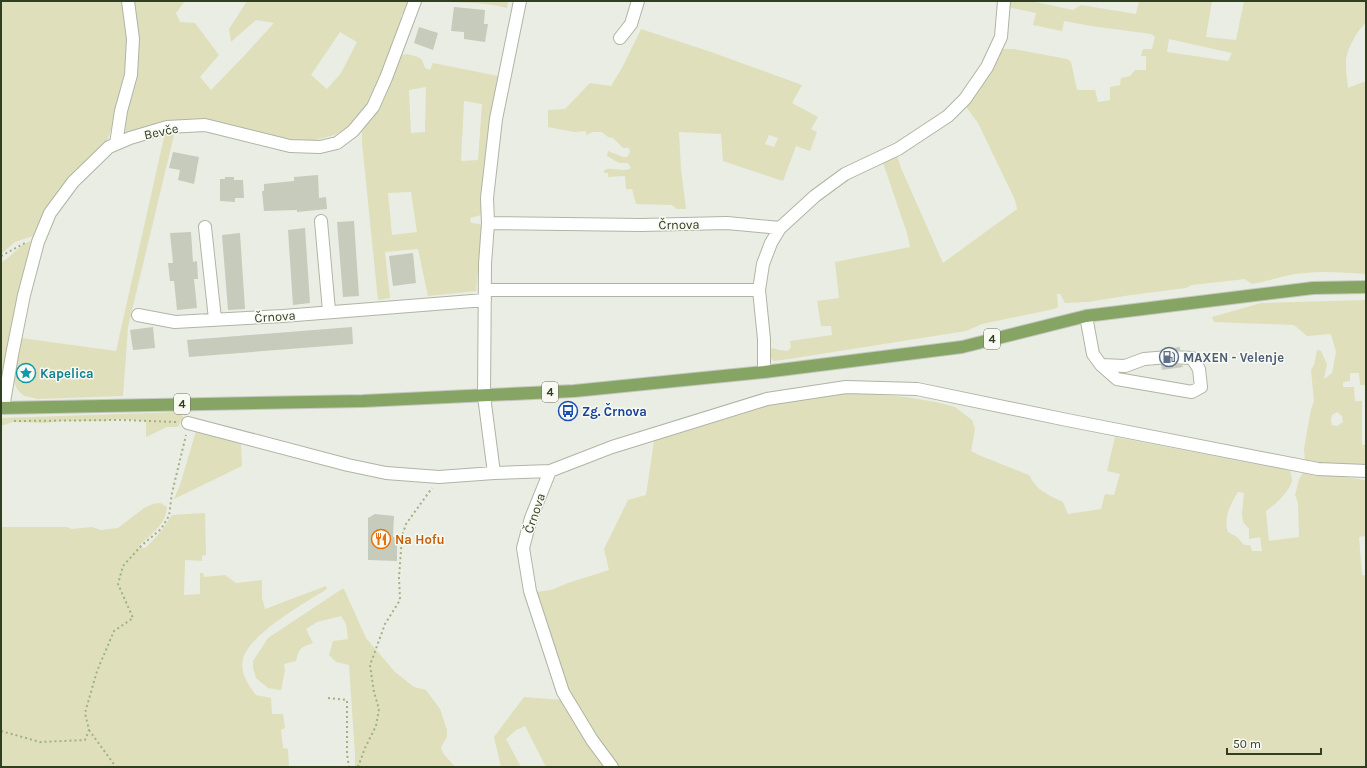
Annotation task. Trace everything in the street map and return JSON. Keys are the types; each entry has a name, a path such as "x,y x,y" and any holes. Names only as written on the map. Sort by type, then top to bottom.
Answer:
{"main road":[{"name":"4","path":"2,408 363,401 574,391 764,372 962,347 1086,316 1313,288 1366,287"}],"street":[{"path":"116,144 121,110 131,75 133,39 128,1"},
{"name":"Bevče","path":"2,408 24,295 39,239 50,213 73,182 109,147 130,138 167,127 205,125 290,146 320,147 337,143 354,132 373,107 386,78 415,1"},
{"path":"494,473 484,396 485,295 488,222 487,198 496,119 520,1"},
{"path":"620,38 631,24 638,1"},
{"path":"764,372 764,339 759,290 763,264 771,243 780,228 815,196 845,174 898,149 948,116 965,99 988,68 1001,37 1004,1"},
{"path":"321,221 329,311"},
{"name":"Črnova","path":"488,222 641,225 727,223 780,228"},
{"path":"205,227 215,319"},
{"name":"Črnova","path":"138,315 175,322 283,316 485,295 759,290"},
{"path":"1086,316 1093,354 1101,365 1117,379 1192,392 1201,388 1199,369 1192,358 1169,357 1144,359 1125,366 1101,365"},
{"path":"188,423 386,474 439,477 550,471 612,447 767,399 846,387 917,389 1318,469 1366,471"},
{"name":"Črnova","path":"550,471 531,518 523,548 530,591 564,692 592,740 612,767"}],"path":[{"path":"1,256 26,242 39,239"},
{"path":"8,421 122,420 188,423 172,493 170,516 160,530 141,546 123,566 118,584 133,618 114,631 97,672 85,713 89,730 116,767"},
{"path":"358,767 365,748 376,726 380,709 374,692 370,665 385,624 400,600 399,578 402,536 406,524 439,477"},
{"path":"328,698 347,700 347,754 349,767"},
{"path":"1,731 40,742 85,740 89,730"}],"green space":[{"path":"1,1 122,1 127,21 128,70 122,95 105,145 82,165 50,202 33,236 15,242 1,254"},
{"path":"130,1 185,1 176,13 180,22 195,23 219,55 200,77 211,90 274,23 256,20 231,42 229,29 247,1 410,1 401,16 402,27 371,102 358,119 346,129 334,135 312,141 291,139 263,134 222,123 205,121 128,133 122,129","holes":["340,32 357,42 341,73 327,89 311,75"]},
{"path":"429,1 508,1 507,8 478,3"},
{"path":"1007,1 1031,1 1073,10 1081,5 1136,14 1139,1 1212,1 1206,37 1236,40 1244,1 1366,1 1366,23 1359,30 1348,52 1346,57 1346,71 1348,88 1366,82 1366,274 1315,272 1295,274 1252,284 1245,279 1192,285 1186,288 1088,302 1065,303 1060,294 1057,294 1058,307 1054,309 982,324 966,331 774,361 770,358 768,351 773,348 788,351 791,347 790,341 832,335 831,326 821,326 817,301 839,298 835,262 910,247 907,233 882,160 896,153 901,168 943,263 1017,209 1015,200 978,123 964,104 984,81 1001,49 1014,49 1067,59 1071,62 1077,90 1095,90 1098,102 1110,100 1110,87 1120,85 1121,78 1130,76 1135,70 1146,70 1146,56 1141,56 1143,49 1152,49 1155,37 1151,34 1064,21 1062,31 1033,25 1036,13 1007,7","holes":["1169,39 1232,53 1228,61 1167,52"]},
{"path":"641,29 714,53 802,85 792,103 818,117 811,129 817,132 810,151 796,146 783,181 723,161 721,134 679,132 681,169 686,209 677,209 672,205 636,204 632,189 626,189 625,176 608,177 608,173 604,173 604,170 607,169 625,170 631,168 628,163 619,163 607,156 608,151 623,157 627,157 630,152 629,148 623,148 613,138 608,137 602,132 593,132 586,135 586,131 574,132 548,127 548,110 565,109 590,83 611,86 623,66","holes":["769,135 778,138 774,147 765,144"]},
{"path":"407,54 421,59 425,68 430,70 433,63 498,76 490,118 481,215 470,218 471,223 480,224 482,228 476,291 428,296 418,249 385,252 390,298 378,300 362,132 400,55","holes":["426,87 425,132 411,133 409,90","464,101 482,104 478,160 461,161","411,192 417,232 392,235 388,193"]},
{"path":"171,132 174,135 128,327 123,396 37,399 25,396 19,392 15,385 14,378 15,361 21,338 116,351 165,133"},
{"path":"31,241 19,290 1,387 1,262 23,245"},
{"path":"1366,300 1366,385 1360,385 1359,373 1350,373 1350,381 1343,382 1343,387 1354,387 1355,401 1362,401 1362,445 1366,445 1366,469 1305,461 1304,449 1311,409 1314,401 1311,370 1314,365 1317,350 1321,351 1327,364 1324,379 1332,373 1336,352 1331,334 1307,336 1294,325 1214,322 1212,317 1261,303","holes":["1337,412 1342,416 1343,422 1337,426 1332,425 1332,415"]},
{"path":"842,393 906,397 955,407 972,420 975,429 971,451 1029,475 1035,485 1047,494 1063,502 1068,514 1101,509 1105,494 1114,495 1120,474 1107,471 1115,437 1280,468 1290,471 1292,481 1281,498 1266,511 1269,541 1299,537 1298,503 1295,495 1299,479 1303,473 1366,480 1366,536 1359,537 1362,575 1366,576 1366,767 617,767 570,695 546,630 537,592 551,590 609,570 604,549 628,500 646,495 654,441 725,416 779,403","holes":["1238,492 1244,493 1242,514 1243,522 1249,529 1249,539 1260,537 1262,551 1252,551 1250,545 1244,545 1237,537 1228,532 1226,521 1230,506"]},
{"path":"178,412 187,420 181,421 178,427 167,427 146,437 146,421 119,419 45,423 13,422 1,426 1,418"},
{"path":"196,431 241,444 242,466 174,499 180,485"},
{"path":"160,503 167,507 164,520 138,547 145,548 160,532 172,515 205,513 206,555 202,556 202,561 185,560 184,595 200,594 200,573 203,573 204,577 225,575 236,583 262,580 262,598 265,609 326,586 327,589 292,611 266,630 247,649 243,659 242,664 244,674 253,691 256,695 271,698 272,714 283,714 285,728 281,730 283,748 288,749 289,767 1,767 1,527 67,527 72,529 92,527 101,530 118,528 144,508"},
{"path":"344,589 366,638 395,672 414,687 426,690 440,709 447,730 447,737 441,747 443,753 455,767 355,767 349,665 336,662 329,655 333,641 348,639 346,624 341,616 317,622 306,629 313,643 301,649 298,653 296,661 284,664 285,670 281,690 268,688 256,678 253,668 253,661 268,638"},
{"path":"524,697 563,700 607,767 546,767 525,726 516,730 506,739 521,767 501,767 494,737"}],"building":[{"path":"454,7 485,10 484,24 488,24 485,42 464,39 464,32 451,31"},
{"path":"419,27 438,33 433,50 414,43"},
{"path":"173,152 199,157 194,184 178,180 180,170 169,168"},
{"path":"318,175 319,198 326,197 327,209 297,212 297,210 264,211 262,191 264,191 264,184 294,181 294,177"},
{"path":"225,177 234,177 234,180 243,180 244,198 235,198 235,202 220,201 220,179 225,179"},
{"path":"354,221 359,296 343,297 337,222"},
{"path":"305,228 310,303 293,305 288,230"},
{"path":"191,232 193,262 197,261 198,279 194,279 197,308 177,310 174,281 170,281 168,263 173,263 170,233"},
{"path":"240,233 245,309 228,310 222,235"},
{"path":"413,253 416,283 393,286 389,256"},
{"path":"153,327 155,348 133,350 130,330"},
{"path":"352,327 353,344 189,357 187,340"},
{"path":"1180,347 1180,350 1159,350"},
{"path":"1161,365 1182,365 1183,367 1162,370"},
{"path":"20,366 32,368 31,378 19,377"},
{"name":"Na Hofu","path":"375,514 394,516 393,536 397,541 397,561 368,560 368,518"}],"place":[{"name":"MAXEN - Velenje","path":"1169,357"},
{"name":"Kapelica","path":"26,373"},
{"name":"Zg. Črnova","path":"568,411"},
{"name":"Na Hofu","path":"381,539"}]}
